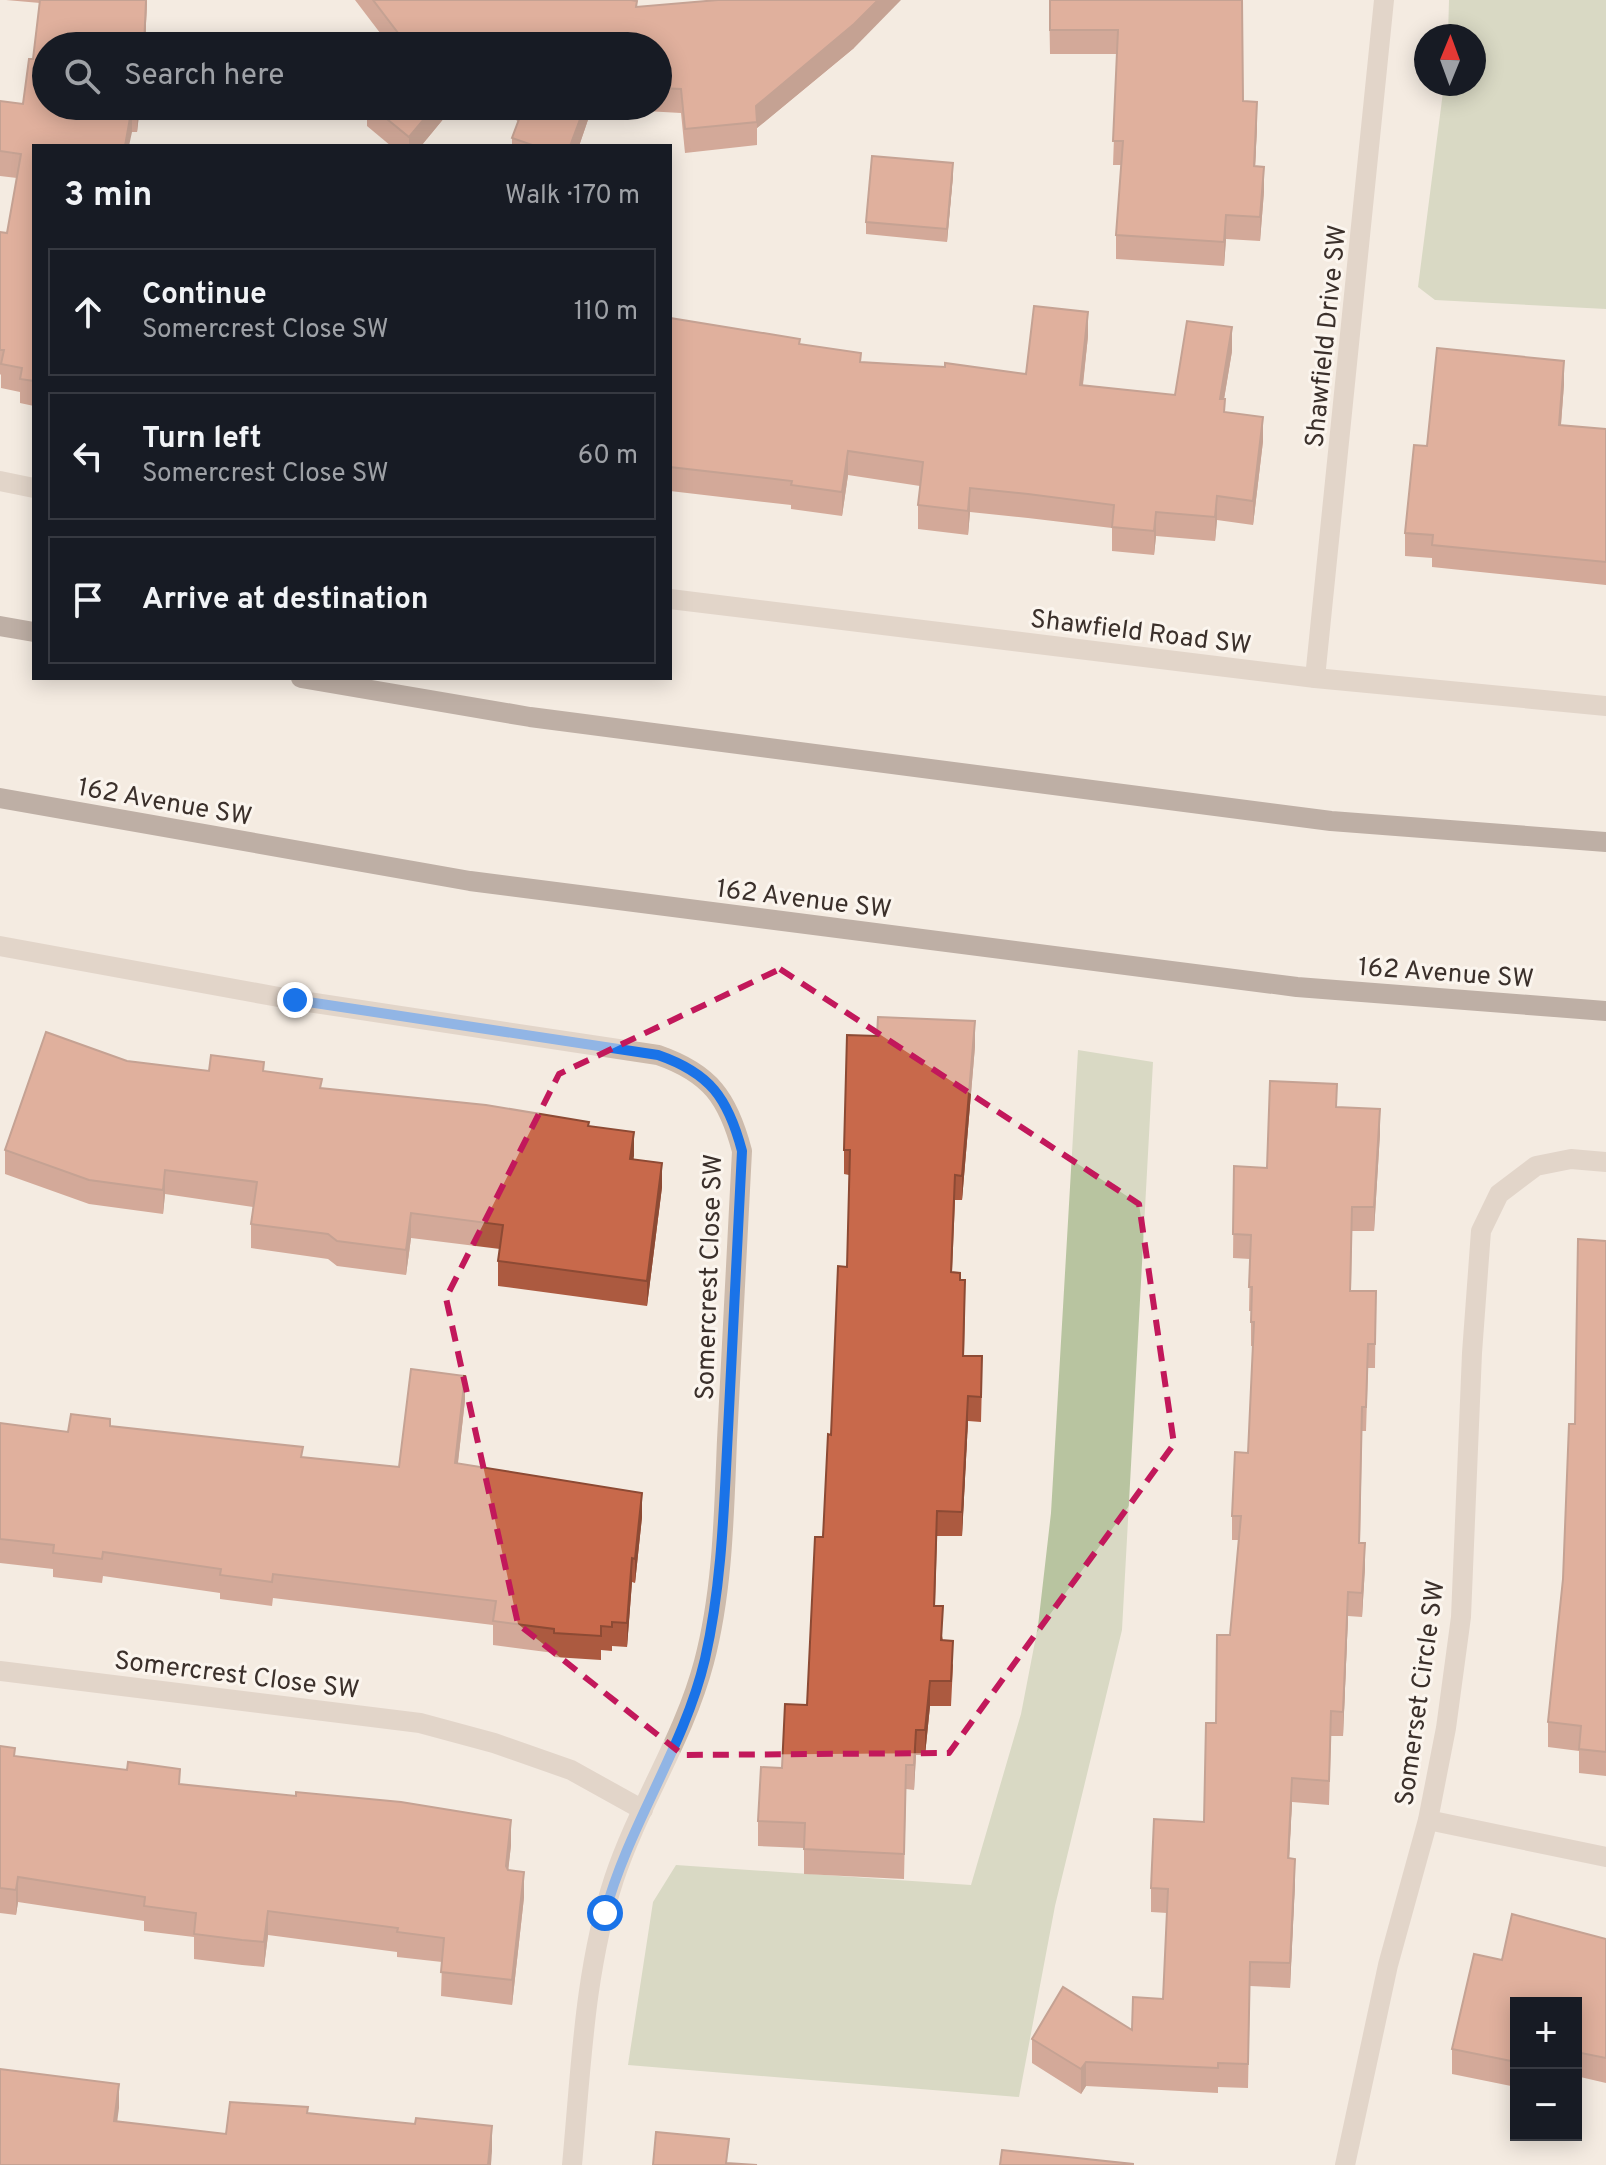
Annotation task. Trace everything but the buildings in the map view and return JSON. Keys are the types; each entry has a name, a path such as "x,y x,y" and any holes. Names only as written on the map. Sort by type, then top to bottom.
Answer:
{"main road":[{"path":"0,626 32,632"},
{"path":"313,680 530,717 1331,821 1606,842"},
{"name":"162 Avenue SW","path":"0,798 470,881 1297,987 1606,1011"}],"street":[{"name":"Shawfield Drive SW","path":"1315,678 1384,0"},
{"path":"0,481 32,488"},
{"name":"Shawfield Road SW","path":"672,599 1315,678 1606,706"},
{"name":"Somercrest Close SW","path":"0,946 295,1000 658,1055 686,1065 709,1082 734,1122 742,1151 723,1532 704,1661 683,1726 615,1878 592,1969 572,2165"},
{"name":"Somerset Circle SW","path":"1345,2165 1388,1965 1428,1820 1446,1728 1461,1617 1472,1353 1481,1231 1493,1204 1512,1181 1536,1166 1571,1159 1606,1162"},
{"name":"Somercrest Close SW","path":"0,1671 420,1723 494,1743 571,1770 643,1810"},
{"path":"1428,1820 1606,1857"}],"highlighted area":[{"path":"780,969 1139,1204 1174,1444 949,1753 683,1755 518,1624 446,1298 559,1074"}],"green space":[{"path":"1449,0 1606,0 1606,309 1435,300 1418,287 1442,96 1486,96 1486,24 1448,24"},
{"path":"1078,1050 1153,1062 1122,1630 1055,1906 1019,2097 628,2065 653,1902 676,1865 971,1885 1021,1714 1038,1626 1051,1513"}],"route":[{"path":"295,1000 658,1055 686,1065 709,1082 734,1122 742,1151 723,1532 714,1607 704,1661 683,1726 643,1810 615,1878 605,1913"}]}
